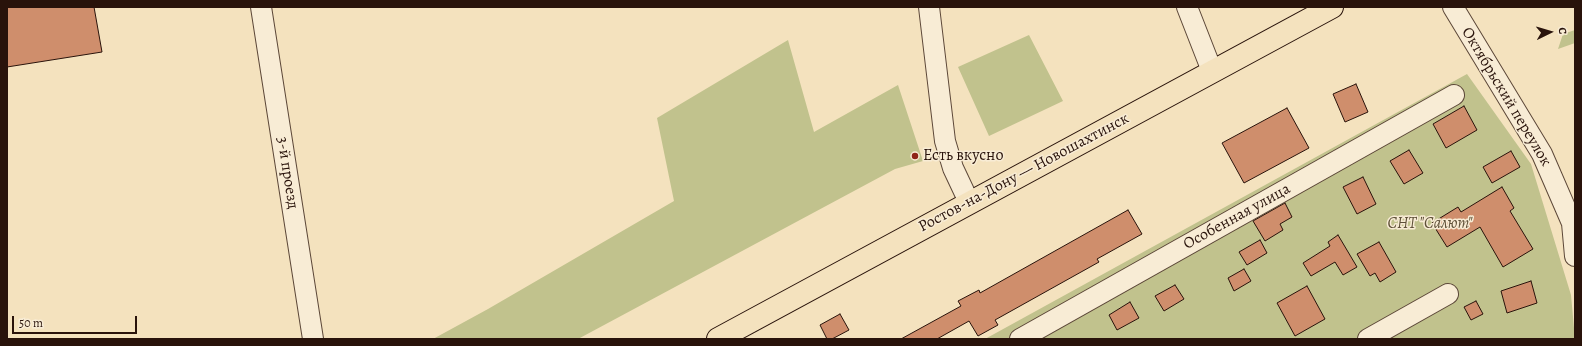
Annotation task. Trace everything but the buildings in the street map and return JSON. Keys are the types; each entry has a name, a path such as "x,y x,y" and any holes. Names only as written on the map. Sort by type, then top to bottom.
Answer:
{"main road":[{"name":"Ростов-на-Дону — Новошахтинск","path":"718,339 1332,7"}],"street":[{"name":"3-й проезд","path":"261,7 313,339"},
{"path":"929,7 945,141 953,168 969,202"},
{"path":"1187,7 1212,71"},
{"name":"Октябрьский переулок","path":"1453,7 1542,154 1572,223 1575,256"},
{"name":"Особенная улица","path":"1020,339 1454,95"},
{"path":"1368,339 1448,294"}],"green space":[{"path":"1575,30 1575,43 1558,49 1563,34"},
{"path":"1029,35 1063,101 989,136 958,67"},
{"path":"788,40 814,132 898,85 923,161 895,169 578,339 433,339 488,309 674,201 657,118"},
{"name":"СНТ \"Салют\"","path":"1467,74 1531,164 1571,295 1575,339 985,339"}],"place":[{"name":"Есть вкусно","path":"915,156"}]}
